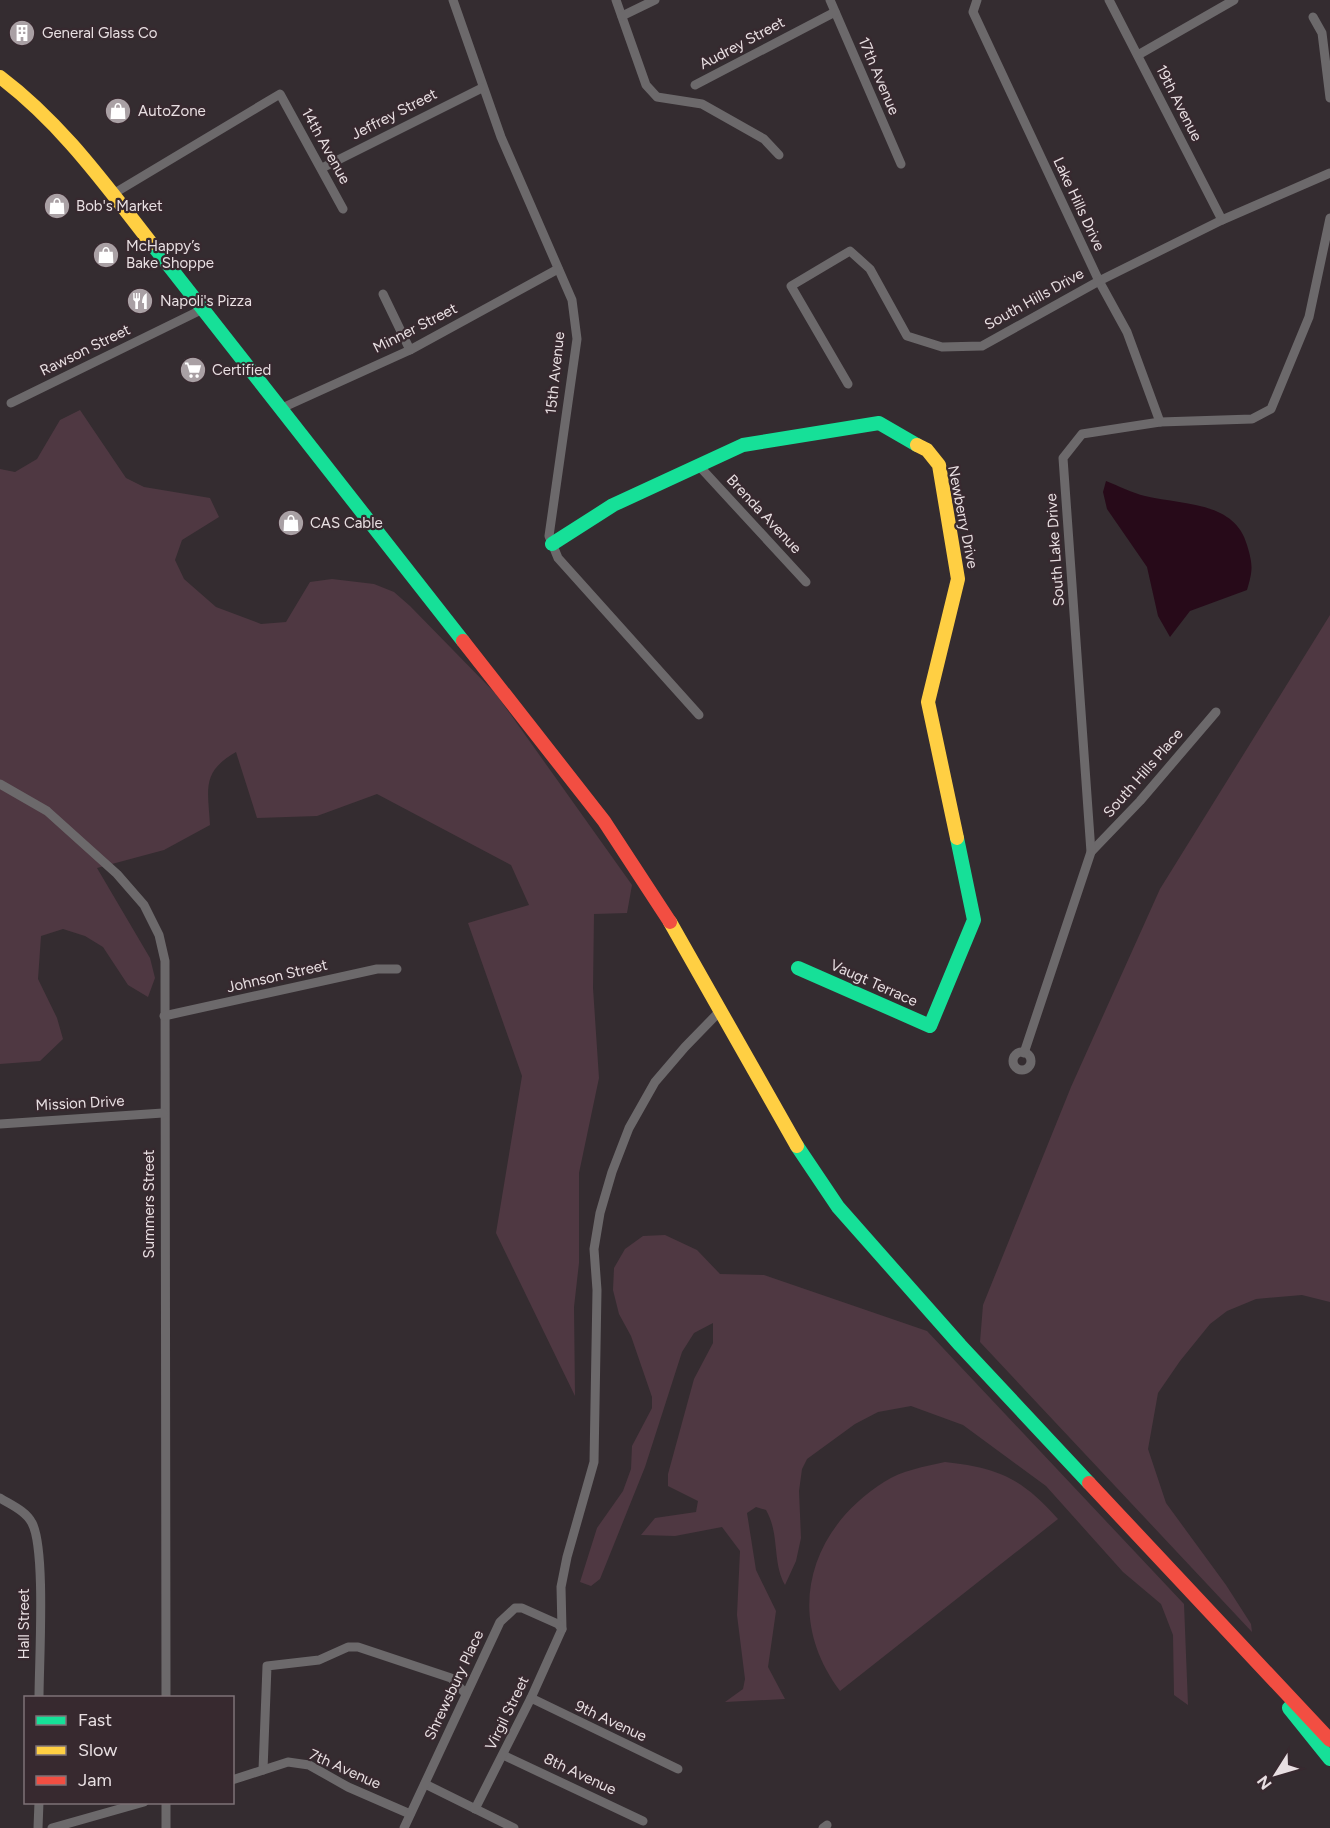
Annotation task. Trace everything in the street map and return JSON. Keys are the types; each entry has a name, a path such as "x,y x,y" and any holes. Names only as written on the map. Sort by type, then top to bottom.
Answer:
{"main road":[{"path":"0,77 29,99 68,139 113,194 604,821 639,870 798,1148 838,1207 960,1345 1330,1740"},
{"name":"Newberry Drive","path":"552,544 613,506 743,445 879,423 927,450 939,465 958,579 928,702 974,920"},
{"name":"Vaugt Terrace","path":"798,968 930,1026 974,920"},
{"path":"1274,1680 1330,1731"},
{"path":"1274,1680 1285,1703 1330,1759"}],"street":[{"name":"15th Avenue","path":"453,0 482,88 572,300 577,339 549,536 552,544"},
{"path":"615,0 646,85 657,97 702,104 764,139 779,154"},
{"path":"622,16 655,0"},
{"name":"17th Avenue","path":"831,0 901,164"},
{"name":"Lake Hills Drive","path":"977,0 973,12 1099,281 1127,332 1160,422"},
{"name":"19th Avenue","path":"1109,0 1222,220"},
{"path":"1138,55 1234,0"},
{"name":"Audrey Street","path":"695,85 835,12"},
{"path":"1313,17 1322,33 1330,98"},
{"name":"Jeffrey Street","path":"322,168 482,88"},
{"name":"14th Avenue","path":"113,194 280,94 343,209"},
{"name":"South Hills Drive","path":"848,384 791,286 850,251 870,269 907,336 942,347 982,346 1099,281 1222,220 1330,173"},
{"name":"South Lake Drive","path":"1024,1053 1091,852 1063,458 1082,434 1160,422 1252,419 1271,409 1308,317 1330,218"},
{"name":"Minner Street","path":"282,408 410,350 558,269"},
{"path":"383,294 410,350"},
{"name":"Rawson Street","path":"11,403 203,309"},
{"name":"Brenda Avenue","path":"700,467 806,582"},
{"path":"552,544 558,558 699,715"},
{"name":"South Hills Place","path":"1091,852 1140,801 1216,712"},
{"name":"Summers Street","path":"0,784 47,811 117,874 144,905 159,934 165,961 163,1113 166,1696"},
{"name":"Johnson Street","path":"164,1016 377,969 397,969"},
{"path":"562,1629 561,1587 567,1557 594,1462 597,1336 594,1249 600,1213 629,1128 655,1082 720,1011"},
{"name":"Mission Drive","path":"0,1124 163,1113"},
{"name":"Hall Street","path":"0,1498 23,1512 32,1524 39,1549 39,1696"},
{"name":"Shrewsbury Place","path":"404,1828 500,1622 510,1611 522,1608 558,1624 562,1629"},
{"name":"Virgil Street","path":"476,1809 562,1629"},
{"path":"263,1770 267,1666 319,1660 348,1647 358,1647 451,1678 466,1694"},
{"name":"9th Avenue","path":"531,1698 678,1769"},
{"name":"8th Avenue","path":"503,1755 643,1821"},
{"name":"7th Avenue","path":"234,1779 288,1762 309,1765 348,1787 410,1814"},
{"path":"425,1784 514,1828"},
{"path":"38,1828 39,1804"},
{"path":"52,1828 140,1804"},
{"path":"166,1804 166,1828"}],"shaded area":[{"path":"80,410 126,478 144,487 210,498 219,517 182,540 175,560 184,579 216,607 261,624 286,622 310,582 332,579 374,584 394,592 496,694 632,885 627,913 594,914 593,988 599,1078 579,1173 579,1263 574,1307 575,1396 496,1233 522,1076 468,923 529,905 511,865 377,794 317,816 257,818 236,752 217,767 209,782 210,825 164,850 97,868 150,958 155,978 148,997 128,985 103,947 85,936 63,929 41,936 38,979 57,1018 63,1039 40,1061 0,1064 0,469 15,472 37,459 60,420"},
{"path":"1106,481 1145,496 1205,507 1231,520 1241,531 1250,558 1252,568 1247,590 1190,611 1170,637 1158,616 1147,567 1107,509 1103,492"},
{"path":"1330,615 1330,1302 1302,1295 1256,1299 1227,1311 1210,1324 1158,1393 1148,1449 1166,1503 1226,1585 1251,1624 1252,1632 980,1342 983,1305 1071,1087 1160,889"},
{"path":"665,1235 697,1250 720,1274 764,1275 927,1331 1184,1604 1188,1705 1174,1695 1173,1635 1161,1604 1123,1572 1046,1486 963,1425 911,1406 878,1412 855,1424 807,1459 802,1469 799,1491 801,1538 796,1561 785,1585 779,1567 773,1529 766,1510 756,1507 747,1513 756,1570 776,1611 768,1667 785,1699 725,1702 743,1689 745,1679 737,1615 740,1551 722,1527 675,1536 641,1535 655,1518 696,1512 698,1501 668,1486 668,1474 694,1379 713,1343 713,1323 694,1333 682,1352 645,1467 600,1579 591,1586 580,1582 597,1528 623,1491 631,1469 632,1446 652,1408 652,1397 631,1336 619,1314 613,1290 614,1268 625,1249 643,1236"},
{"path":"945,1462 964,1464 1008,1477 1032,1494 1058,1519 840,1691 823,1663 813,1634 809,1605 812,1577 822,1550 837,1524 858,1502 884,1482 921,1467"}],"traffic: fast":[{"path":"151,243 463,641"},
{"path":"552,544 613,505 743,445 879,423 917,445"},
{"path":"798,968 930,1026 974,920 957,838"},
{"path":"797,1146 838,1207 960,1345 1089,1483"},
{"path":"1289,1708 1330,1759"}],"traffic: slow":[{"path":"0,77 43,114 62,134 99,176 151,243"},
{"path":"917,445 927,450 939,465 958,579 928,702 957,838"},
{"path":"670,922 797,1146"}],"traffic: jam":[{"path":"463,641 604,821 670,922"},
{"path":"1089,1483 1330,1740"}],"place":[{"name":"General Glass Co","path":"22,33"},
{"name":"AutoZone","path":"118,111"},
{"name":"Bob's Market","path":"57,206"},
{"name":"McHappy’s Bake Shoppe","path":"106,255"},
{"name":"Napoli's Pizza","path":"140,301"},
{"name":"Certified","path":"193,370"},
{"name":"CAS Cable","path":"291,523"}]}
